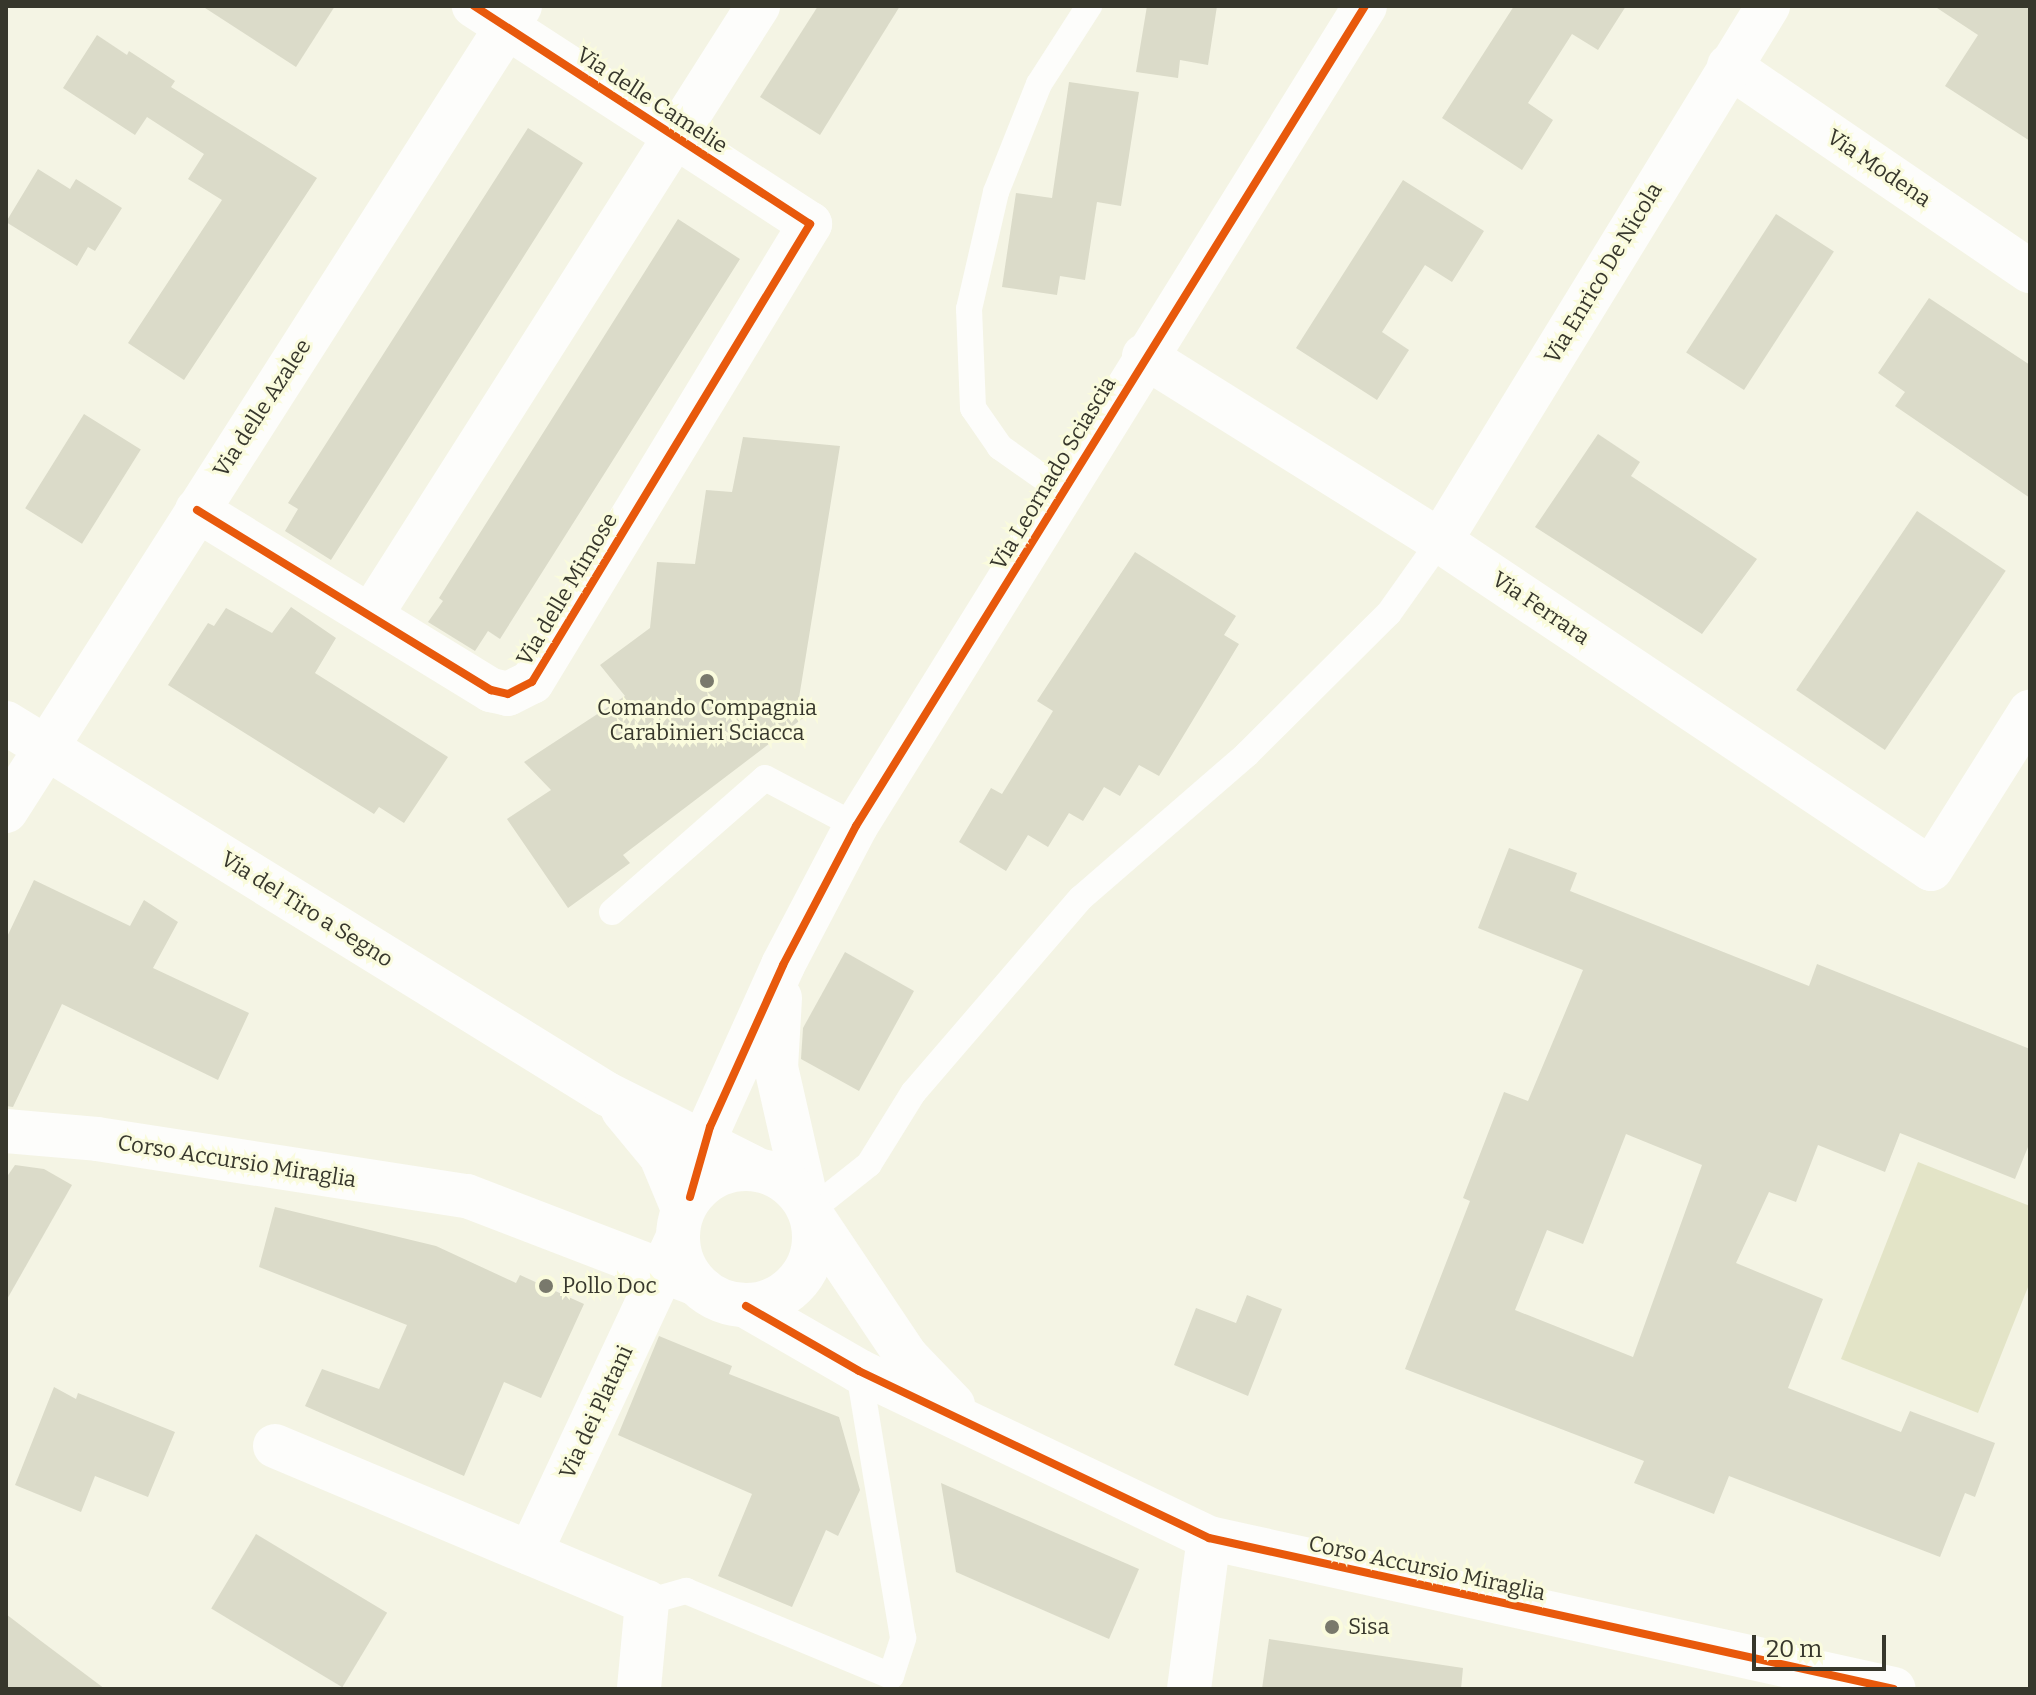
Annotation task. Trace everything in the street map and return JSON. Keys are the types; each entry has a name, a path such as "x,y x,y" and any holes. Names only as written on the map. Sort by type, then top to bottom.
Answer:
{"street":[{"path":"371,615 758,6"},
{"name":"Via Leornado Sciascia","path":"703,1144 783,965 856,826 1065,493 1144,356 1365,6"},
{"name":"Via Enrico De Nicola","path":"1440,541 1768,6"},
{"name":"Via delle Camelie","path":"500,13 675,136 810,224"},
{"name":"Via delle Azalee","path":"6,811 197,510 500,13"},
{"name":"Via Modena","path":"1729,66 2030,271"},
{"name":"Via delle Mimose","path":"197,510 491,690 508,694 532,682 810,224"},
{"name":"Via Ferrara","path":"1144,356 1440,541 1931,869 2030,712"},
{"name":"Via del Tiro a Segno","path":"6,723 607,1094"},
{"path":"607,1094 661,1156 681,1240 711,1296 746,1306 782,1296 807,1268 813,1251 809,1211 776,1067 783,965"},
{"path":"607,1094 703,1144 787,1181 906,1356 972,1424"},
{"name":"Corso Accursio Miraglia","path":"6,1131 97,1139 467,1196 681,1240"},
{"name":"Via dei Platani","path":"530,1553 681,1240 703,1144"},
{"path":"681,1240 719,1173 756,1169"},
{"name":"Corso Accursio Miraglia","path":"746,1306 859,1371 1209,1538 1894,1689"},
{"path":"275,1446 647,1602 639,1689"},
{"path":"1189,1689 1209,1538"}],"lane":[{"path":"1065,493 1000,447 973,408 969,309 996,192 1039,84 1089,6"},
{"path":"809,1211 869,1164 913,1093 1081,898 1247,754 1367,634 1440,541"},
{"path":"612,912 765,778 856,826"},
{"path":"647,1602 686,1591 891,1676 903,1638 859,1371"}],"green space":[{"path":"1918,1162 2030,1206 2030,1282 1978,1413 1841,1359"}],"building":[{"path":"202,6 335,6 296,67"},
{"path":"818,6 900,6 820,135 760,97"},
{"path":"1147,6 1217,6 1208,65 1180,60 1178,78 1136,72"},
{"path":"1514,6 1626,6 1598,50 1572,34 1528,103 1553,120 1522,170 1442,118"},
{"path":"1934,6 2030,6 2030,141 1945,86 1978,35"},
{"path":"97,35 127,55 129,51 175,81 171,87 317,178 184,380 128,343 222,200 188,179 204,154 147,117 135,135 63,88"},
{"path":"1069,82 1139,92 1121,206 1097,202 1085,280 1060,276 1057,295 1002,287 1016,193 1052,198"},
{"path":"528,128 583,163 331,560 285,531 298,509 288,503"},
{"path":"38,169 70,189 76,179 122,208 95,251 88,247 77,266 6,222"},
{"path":"1403,180 1484,231 1452,282 1425,265 1382,332 1409,350 1377,400 1296,348"},
{"path":"1776,214 1834,252 1744,390 1686,352"},
{"path":"678,219 740,259 500,639 488,631 475,651 428,622 443,601 439,598"},
{"path":"1929,298 2030,365 2030,498 1895,406 1905,392 1878,373"},
{"path":"84,414 141,450 82,544 25,508"},
{"path":"1598,434 1640,462 1631,476 1757,559 1702,634 1535,527"},
{"name":"Comando Compagnia Carabinieri Sciacca","path":"743,437 840,446 798,704 811,712 623,855 630,863 568,908 507,819 551,790 524,762 625,696 600,665 650,628 657,562 695,564 706,490 732,492"},
{"path":"1917,511 2006,571 1885,750 1796,690"},
{"path":"1135,552 1236,616 1224,635 1239,644 1159,776 1139,765 1120,796 1104,787 1083,821 1069,813 1048,847 1028,835 1006,871 959,842 991,788 1002,794 1053,711 1037,701"},
{"path":"291,607 336,638 315,673 448,757 404,823 379,807 374,814 168,685 208,623 214,626 226,608 272,633"},
{"path":"1509,848 1577,873 1570,891 1809,986 1817,964 2030,1049 2030,1142 2015,1179 1900,1133 1885,1172 1818,1145 1796,1202 1769,1192 1736,1263 1823,1299 1788,1388 1901,1432 1910,1411 1995,1443 1975,1497 1965,1493 1940,1557 1729,1476 1714,1514 1634,1483 1644,1461 1405,1369 1470,1201 1463,1198 1504,1092 1528,1101 1583,970 1478,928","holes":["1626,1134 1702,1165 1633,1357 1515,1310 1547,1230 1583,1244"]},
{"path":"34,880 130,926 144,900 178,922 153,968 249,1013 218,1080 62,1004 13,1107 6,1106 6,939"},
{"path":"845,952 914,991 859,1091 801,1059 803,1028"},
{"path":"15,1165 44,1169 72,1185 6,1301 6,1178"},
{"path":"275,1207 436,1246 516,1283 520,1275 584,1304 541,1398 504,1382 464,1476 305,1406 322,1369 379,1389 407,1325 259,1267"},
{"path":"1247,1295 1282,1309 1248,1396 1174,1365 1196,1308 1236,1323"},
{"path":"659,1336 732,1366 729,1374 839,1417 860,1490 838,1536 826,1530 792,1607 718,1576 752,1494 618,1435"},
{"path":"54,1387 76,1399 78,1393 175,1432 148,1497 95,1476 81,1512 15,1485"},
{"path":"941,1483 1139,1569 1109,1639 956,1572"},
{"path":"256,1534 387,1613 342,1687 211,1609"},
{"path":"6,1614 41,1641 105,1689 6,1689"},
{"path":"1269,1639 1463,1668 1461,1689 1262,1689"}],"cycle path":[{"path":"197,510 491,690 508,694 532,682 810,224 474,6"},
{"path":"690,1197 710,1127 783,965 856,826 1365,6"},
{"path":"746,1306 859,1371 1209,1538 1894,1689"}],"place":[{"name":"Comando Compagnia Carabinieri Sciacca","path":"707,681"},
{"name":"Pollo Doc","path":"546,1286"},
{"name":"Sisa","path":"1332,1627"}]}
